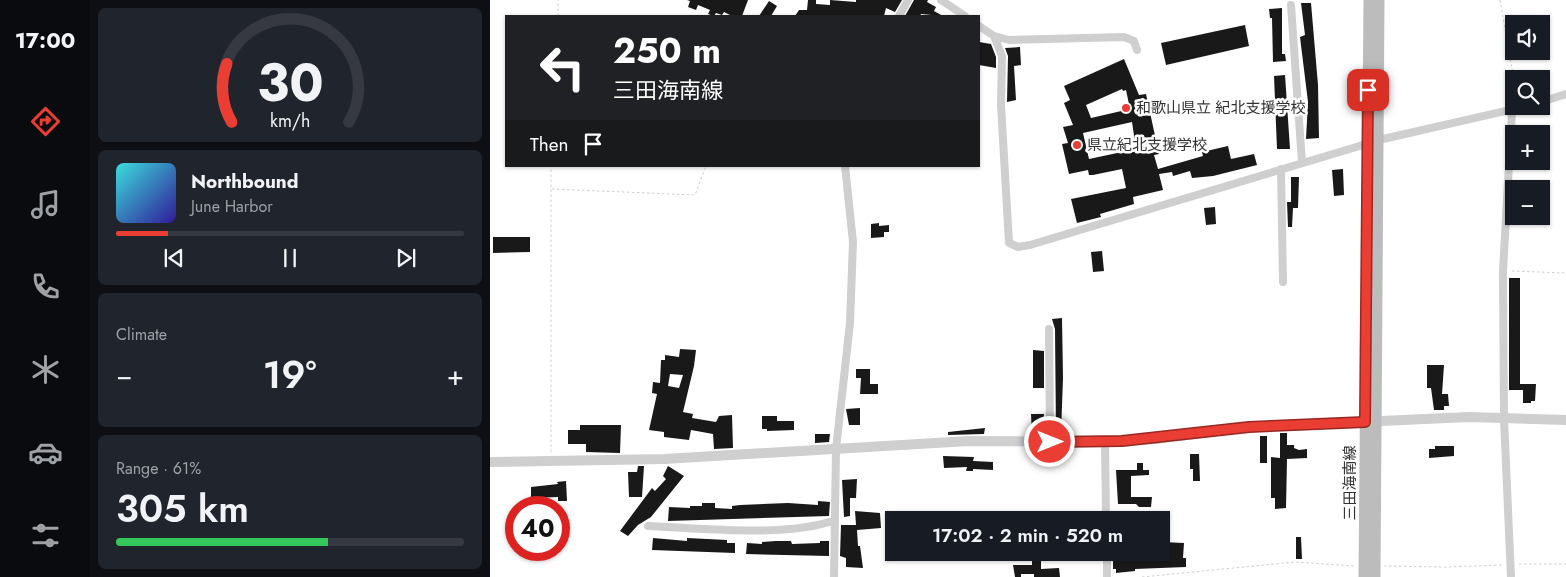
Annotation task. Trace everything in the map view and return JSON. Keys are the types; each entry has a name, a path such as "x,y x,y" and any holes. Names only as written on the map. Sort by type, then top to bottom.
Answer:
{"main road":[{"name":"三田海南線","path":"1369,0 1373,142"},
{"name":"三田海南線","path":"1370,572 1373,142 1379,0"}],"street":[{"path":"900,15 908,0"},
{"path":"941,0 964,15"},
{"path":"1292,5 1302,163"},
{"path":"980,27 994,36 1009,40 1026,41 1124,36 1134,41 1137,50"},
{"path":"994,36 1002,56 1001,105 1009,243 1018,247 1373,142 1505,113"},
{"path":"1550,99 1566,94"},
{"path":"1511,577 1504,419 1503,271 1512,115"},
{"path":"834,577 836,449 850,323 852,242 845,167"},
{"path":"1281,169 1283,282"},
{"path":"1048,329 1050,442"},
{"path":"490,462 664,459 969,441 1105,442 1155,439 1249,427 1469,417 1566,420"},
{"path":"1105,442 1106,511"},
{"path":"648,526 758,529 816,527 835,520"},
{"path":"1107,561 1107,577"}],"path":[{"path":"558,0 558,15"},
{"path":"1500,0 1512,70"},
{"path":"551,167 551,460"},
{"path":"550,189 695,195 706,167"},
{"path":"1503,271 1566,272"},
{"path":"1142,577 1295,562 1370,572 1511,564 1566,564"}],"building":[{"path":"687,0 748,0 742,15 730,15 724,12 722,15 716,13 711,15 708,14 710,10 698,5 696,10 688,7 690,1"},
{"path":"808,0 816,0 816,4 830,5 830,0 856,2 856,0 902,0 895,12 886,8 884,15 796,15 799,10 807,10"},
{"path":"914,0 928,0 927,2 936,7 934,11 941,15 921,14 906,15"},
{"path":"769,1 777,6 772,15 760,15"},
{"path":"1301,3 1311,3 1318,85 1319,138 1306,139 1308,102 1300,37 1305,35"},
{"path":"1282,8 1282,54 1285,54 1286,61 1273,62 1272,18 1270,18 1269,9"},
{"path":"1245,25 1249,46 1166,65 1161,43"},
{"path":"980,42 991,44 996,57 996,68 980,65"},
{"path":"1020,47 1021,65 1014,66 1016,100 1007,102 1008,56 1005,48"},
{"name":"県立紀北支援学校","path":"1124,59 1139,95 1146,94 1159,154 1154,155 1158,169 1203,156 1202,152 1228,146 1231,159 1254,154 1257,165 1213,176 1192,178 1190,171 1173,176 1172,172 1159,174 1163,190 1133,197 1134,204 1100,214 1101,217 1077,223 1071,199 1126,188 1122,169 1093,175 1089,175 1088,170 1069,174 1062,144 1068,143 1063,127 1073,125 1064,103 1070,100 1064,86","holes":["1122,89 1123,91 1126,90 1130,109 1091,118 1086,105","1132,122 1136,149 1089,159 1083,133"]},
{"path":"1285,75 1290,149 1277,149 1274,76"},
{"path":"1343,169 1344,195 1334,196 1332,170"},
{"path":"1291,177 1299,177 1298,208 1293,208 1292,227 1288,227 1287,202 1291,202"},
{"path":"1215,207 1216,224 1206,225 1204,208"},
{"path":"879,223 879,226 889,225 889,232 884,232 884,237 871,238 871,224"},
{"path":"493,237 530,237 530,252 493,253"},
{"path":"1102,251 1104,271 1093,272 1091,252"},
{"path":"1509,278 1520,278 1520,384 1536,384 1535,401 1531,401 1531,403 1523,403 1523,390 1509,390"},
{"path":"1062,318 1063,378 1061,433 1056,433 1055,329 1052,319"},
{"path":"680,349 696,350 683,412 693,414 692,418 716,422 719,416 732,415 733,448 714,449 713,434 691,430 689,440 664,437 664,432 649,430 657,394 652,393 653,382 660,383 661,360 665,360 665,355 679,357","holes":["670,374 683,375 679,388 668,386"]},
{"path":"1033,350 1044,351 1044,388 1033,388"},
{"path":"1427,365 1444,365 1442,394 1448,394 1449,406 1444,406 1444,410 1434,410 1431,388 1427,388"},
{"path":"856,369 870,369 870,384 878,384 878,394 860,394 861,378 856,378"},
{"path":"860,408 860,425 849,425 846,409"},
{"path":"1031,414 1044,414 1042,435 1032,435"},
{"path":"762,416 777,416 777,421 794,421 794,430 767,431 767,429 762,429"},
{"path":"580,425 621,425 620,453 586,452 586,444 568,444 568,430 580,430"},
{"path":"985,428 984,434 948,435 948,432"},
{"path":"1280,433 1287,433 1287,445 1294,445 1294,448 1299,450 1307,449 1307,458 1287,459 1286,508 1275,509 1275,498 1271,498 1271,457 1280,458"},
{"path":"815,434 830,434 829,442 815,443"},
{"path":"1260,436 1267,436 1267,463 1260,463"},
{"path":"1435,446 1454,446 1454,456 1429,458 1429,449 1435,449"},
{"path":"1190,454 1199,454 1200,481 1193,481 1193,469 1190,469"},
{"path":"943,456 974,457 973,461 993,462 993,470 973,469 973,471 966,471 967,467 944,468"},
{"path":"1137,463 1143,463 1143,470 1149,470 1149,475 1131,476 1131,497 1152,497 1151,507 1139,507 1136,504 1118,504 1116,470 1137,470"},
{"path":"638,466 644,466 642,497 629,497 628,472 637,472"},
{"path":"668,466 684,476 651,517 638,525 628,536 620,531 652,488 655,491 666,479 663,476"},
{"path":"857,479 856,498 850,498 850,516 844,517 842,480"},
{"path":"566,481 567,496 531,496 531,487 558,484 557,482"},
{"path":"818,501 830,502 829,516 668,521 669,507 690,508 690,506 702,506 702,503 715,503 715,508 732,509 732,506 740,505 788,503 818,505"},
{"path":"855,511 880,513 881,528 857,530 858,546 860,546 863,568 846,567 846,558 840,556 841,525 856,525"},
{"path":"1296,537 1301,537 1302,559 1296,559"},
{"path":"653,538 687,541 687,538 727,540 727,543 735,543 735,553 652,550"},
{"path":"791,541 792,544 829,541 829,556 746,554 747,543 762,544 762,542"},
{"path":"1170,542 1184,543 1183,558 1186,558 1186,567 1135,569 1135,571 1116,573 1116,569 1113,569 1113,561 1170,561"},
{"path":"1032,561 1041,561 1041,569 1059,568 1060,577 1034,577 1034,574 1021,574 1021,577 1015,577 1013,565 1032,565"}],"place":[{"name":"和歌山県立 紀北支援学校","path":"1126,108"},
{"name":"県立紀北支援学校","path":"1077,145"}],"route":[{"path":"1050,442 1105,442 1155,439 1249,427 1365,422 1368,90"}]}
